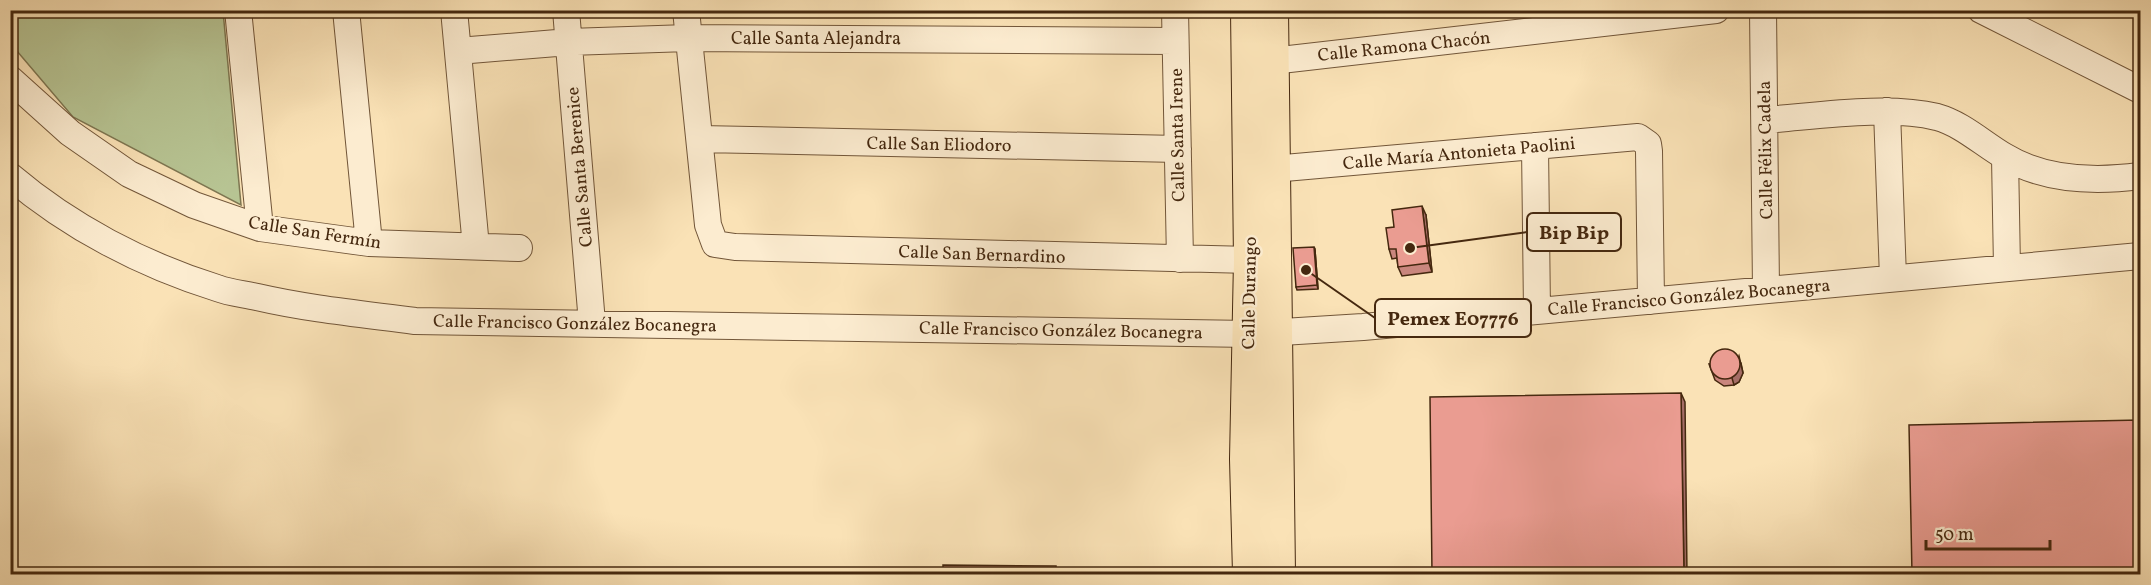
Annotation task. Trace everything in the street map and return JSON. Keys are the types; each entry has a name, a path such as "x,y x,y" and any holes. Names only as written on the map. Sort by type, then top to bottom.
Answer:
{"main road":[{"name":"Calle Durango","path":"1247,10 1250,260 1262,333 1279,574"},
{"name":"Calle Durango","path":"1249,574 1246,459 1262,333 1273,170 1272,10"}],"street":[{"path":"238,10 260,228"},
{"path":"346,10 369,243"},
{"path":"453,10 476,247"},
{"name":"Calle Santa Berenice","path":"566,10 592,322"},
{"path":"686,10 700,139"},
{"name":"Calle Santa Irene","path":"1175,10 1180,260"},
{"name":"Calle Ramona Chacón","path":"1272,61 1716,10"},
{"name":"Calle Félix Cadela","path":"1763,10 1766,290"},
{"path":"1981,10 2140,90"},
{"name":"Calle Santa Alejandra","path":"458,51 569,42 688,38 1175,41"},
{"name":"Calle San Fermín","path":"10,79 70,133 129,174 194,205 260,228 369,243 519,248"},
{"path":"1887,111 1893,278"},
{"path":"1765,120 1887,111 1938,117 1966,130 2005,157 2031,169 2068,179 2140,176"},
{"name":"Calle María Antonieta Paolini","path":"1273,170 1631,137 1644,139 1649,152 1651,301"},
{"name":"Calle San Bernardino","path":"700,139 708,225 715,244 735,247 1250,260"},
{"name":"Calle San Eliodoro","path":"700,139 1178,149"},
{"path":"1534,146 1537,311"},
{"path":"2005,157 2007,268"},
{"name":"Calle Francisco González Bocanegra","path":"10,176 25,189 94,236 145,261 218,289 296,306 415,321 1262,333 1325,330 2140,256"}],"green space":[{"path":"10,11 223,11 241,205 73,117 11,44"}],"building":[{"path":"1422,206 1429,263 1398,267 1396,249 1389,249 1386,228 1394,227 1392,210"},
{"path":"1314,247 1317,285 1296,287 1293,248"},
{"path":"1725,349 1736,353 1740,364 1736,375 1725,379 1714,375 1710,364 1714,353"},
{"path":"1681,393 1684,574 1432,574 1430,397"},
{"path":"2140,420 2140,574 1912,574 1909,425"},
{"path":"943,565 1056,566 1056,574 943,574"}],"place":[{"name":"Bip Bip","path":"1410,248"},
{"name":"Pemex E07776","path":"1306,270"}]}
